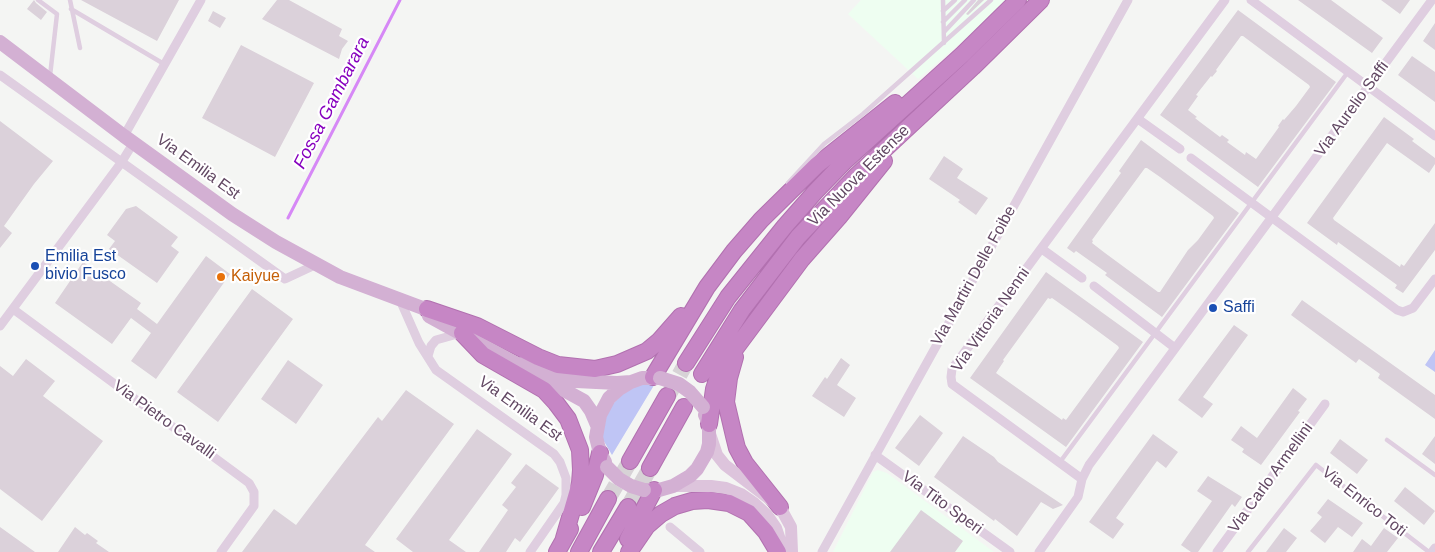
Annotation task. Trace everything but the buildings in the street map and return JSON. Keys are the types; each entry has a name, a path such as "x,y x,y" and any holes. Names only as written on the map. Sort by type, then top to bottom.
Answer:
{"highway":[{"name":"Via Nuova Estense","path":"686,364 728,297 815,192 845,161 962,55 1018,0"},
{"name":"Via Nuova Estense","path":"702,374 742,310 798,237 857,175 973,67 1041,0"},
{"path":"656,378 708,287 734,251 761,220 817,165 890,107 962,55"},
{"path":"709,429 717,378 728,358 802,259 888,157 973,67"},
{"path":"427,309 477,326 538,357 558,364 595,369 617,364 647,352 708,287"},
{"path":"462,333 482,355 544,390 568,419 580,450 581,470 580,483 560,545"},
{"path":"745,337 729,378 726,402 729,419 740,455 780,508"},
{"path":"630,461 668,396"},
{"path":"650,468 684,407"},
{"path":"560,545 578,516 603,460"},
{"path":"621,552 649,490"},
{"path":"579,552 608,499"},
{"path":"629,552 647,526 661,514 675,506 692,501 708,500 729,503 749,513 766,532 778,552"},
{"path":"601,552 628,508"}],"main road":[{"name":"Via Emilia Est","path":"0,42 129,140 232,214 316,265 340,277 427,309 472,328 557,376 592,383 631,382 656,378"},
{"name":"Via Emilia Est","path":"395,298 584,401 597,425"},
{"path":"656,378 668,379 685,388 703,407 717,454 725,465 780,508 791,527 792,552"},
{"name":"Via Emilia Est","path":"603,460 596,437 602,408 619,389 631,382"},
{"path":"674,486 690,476 702,463 707,452 709,429"},
{"path":"603,460 619,479 630,486 649,490 674,486 711,486 726,488 741,494 754,503 776,528 784,552"}],"street":[{"path":"0,326 121,163 129,140 164,64 201,0"},
{"name":"Via Martiri Delle Foibe","path":"822,552 874,455 1128,0"},
{"name":"Via Vittoria Nenni","path":"1082,479 952,384 952,370 1225,0"},
{"path":"1251,0 1435,136"},
{"name":"Via Aurelio Saffi","path":"1039,552 1078,497 1082,479 1088,465 1434,0"},
{"path":"0,75 285,279 316,265"},
{"path":"1138,119 1180,149"},
{"path":"1191,158 1397,310 1403,312 1413,308 1435,279"},
{"path":"1042,249 1082,278"},
{"path":"1094,286 1175,348"},
{"name":"Via Emilia Est","path":"395,298 436,370 554,454 560,462 566,478 564,503 530,552"},
{"name":"Via Pietro Cavalli","path":"13,310 249,483 254,492 254,506 221,552"},
{"path":"428,356 431,346 436,340 462,333"},
{"name":"Via Carlo Armellini","path":"1218,552 1325,404"},
{"name":"Via Tito Speri","path":"874,455 1010,552"},
{"path":"670,527 700,552"},
{"name":"Via Enrico Toti","path":"1430,552 1435,548"}],"lane":[{"path":"38,0 57,14 50,80"},
{"path":"70,0 80,48"},
{"path":"943,0 944,43"},
{"path":"943,12 955,0"},
{"path":"943,22 965,0"},
{"path":"944,32 974,0"},
{"path":"786,185 824,144 863,114 991,0"},
{"path":"71,9 164,64"},
{"name":"Via Aurelio Saffi","path":"1060,462 1348,72"},
{"path":"761,220 780,192"},
{"path":"1388,440 1435,475"},
{"name":"Via Enrico Toti","path":"1248,552 1316,465 1430,552"}],"shaded area":[{"path":"861,0 1005,0 976,30 918,79 848,14"},
{"path":"1435,350 1435,372 1425,365"},
{"path":"656,382 612,455 602,438 605,412 630,386"},
{"path":"878,470 887,473 994,552 833,552 873,472"}],"waterway":[{"name":"Fossa Gambarara","path":"288,218 400,0"}],"tunnel":[{"path":"668,396 686,363"},
{"path":"608,499 630,461"},
{"path":"628,507 650,468"}],"place":[{"name":"Emilia Est bivio Fusco","path":"35,266"},
{"name":"Kaiyue","path":"221,277"},
{"name":"Saffi","path":"1213,308"}]}
